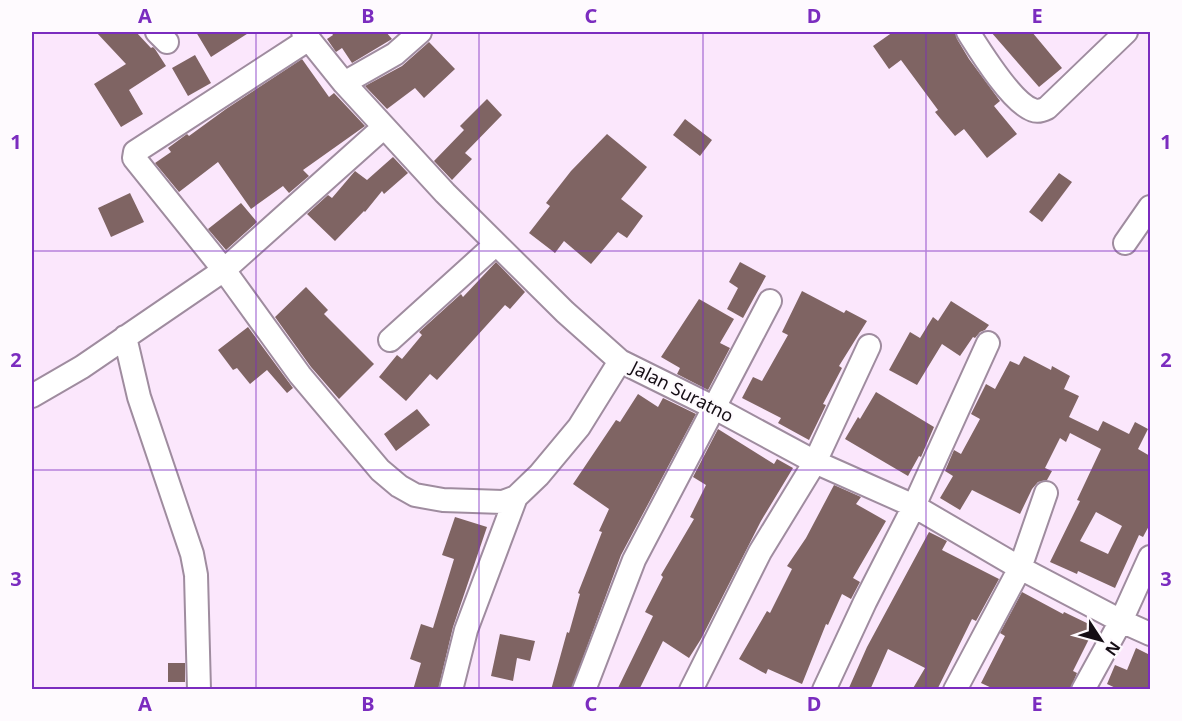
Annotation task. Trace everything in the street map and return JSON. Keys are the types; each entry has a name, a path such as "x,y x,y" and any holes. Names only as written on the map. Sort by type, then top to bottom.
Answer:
{"street":[{"path":"344,83 395,54 420,32"},
{"path":"968,32 1011,93 1033,110 1040,111 1047,108 1126,32"},
{"path":"306,35 134,155 134,158 224,270 300,375 380,470 399,486 415,495 443,500 503,502 516,497 539,475 579,427 620,361"},
{"name":"Jalan Suratno","path":"306,35 344,83 496,244 565,312 620,361 715,408 815,462 914,506 1020,568 1150,634"},
{"path":"32,396 82,367 224,270 384,127"},
{"path":"1125,243 1150,207"},
{"path":"390,340 496,244"},
{"path":"585,690 634,560 770,301"},
{"path":"125,337 139,397 192,554 195,575 199,690"},
{"path":"824,690 865,602 914,506 988,343"},
{"path":"691,690 760,552 815,462 869,346"},
{"path":"955,690 1020,568 1046,492"},
{"path":"451,690 466,630 516,497"},
{"path":"1083,690 1121,621 1150,558"}],"building":[{"path":"96,32 136,32 151,48 155,49 166,66 129,90 143,114 121,127 94,84 126,64"},
{"path":"196,32 250,32 211,57"},
{"path":"331,32 386,32 392,39 352,63 342,48 336,52 327,39 333,35"},
{"path":"893,32 955,32 969,59 1000,101 994,106 1017,134 987,158 964,129 955,136 935,112 938,110 901,60 889,69 873,46"},
{"path":"991,32 1032,32 1062,68 1039,87"},
{"path":"429,42 455,69 424,98 415,88 387,109 365,86 402,66"},
{"path":"195,55 211,83 188,96 172,68"},
{"path":"302,59 329,97 334,93 365,126 303,170 309,176 289,193 283,186 251,209 218,162 179,192 155,163 171,152 168,148"},
{"path":"487,99 502,115 465,153 472,159 452,180 434,161 464,130 460,126"},
{"path":"685,119 712,140 700,156 673,135"},
{"path":"607,134 647,167 621,199 643,216 627,238 618,232 591,264 564,241 555,253 529,233 550,206 546,203 571,171"},
{"path":"393,157 408,173 384,194 382,191 365,212 335,241 307,214 328,195 332,198 355,171 367,180"},
{"path":"1059,173 1072,182 1042,222 1029,212"},
{"path":"130,193 144,222 111,237 98,208"},
{"path":"241,203 257,222 226,250 208,229"},
{"path":"496,262 525,292 510,309 505,305 437,380 430,374 406,401 379,377 397,355 402,359 422,335 419,332 461,294 463,297"},
{"path":"740,262 766,276 743,318 727,309 738,288 729,282"},
{"path":"306,287 328,310 324,314 374,364 339,399 311,367 275,317"},
{"path":"802,291 844,313 846,310 867,321 839,366 842,368 823,404 826,405 809,440 778,423 781,418 742,398 753,377 762,381 788,335 782,332"},
{"path":"699,299 734,319 720,343 730,348 708,390 677,374 680,368 661,357"},
{"path":"951,301 989,325 975,338 973,337 960,356 942,344 917,385 889,370 910,332 920,338 933,317 938,321"},
{"path":"248,327 293,388 287,393 267,370 250,384 237,368 233,370 218,350"},
{"path":"1024,356 1051,370 1052,366 1070,376 1064,389 1079,396 1069,417 1098,431 1103,421 1129,434 1135,422 1148,429 1138,449 1150,456 1150,524 1143,537 1139,535 1115,588 1078,571 1077,574 1050,562 1080,501 1077,500 1101,449 1070,433 1066,442 1060,438 1045,468 1052,471 1047,480 1038,482 1032,489 1020,514 972,490 960,510 940,498 953,476 945,471 954,450 961,454 980,419 971,414 986,384 995,389 1010,361 1019,365","holes":["1096,512 1122,526 1108,554 1080,541"]},
{"path":"876,392 934,427 921,457 919,456 908,476 845,439"},
{"path":"638,394 658,407 663,398 696,414 621,555 571,690 551,690 580,594 578,593 609,509 573,484 616,420 620,422"},
{"path":"417,409 430,425 396,451 384,434"},
{"path":"718,429 774,464 777,459 793,468 761,521 689,658 663,641 639,690 617,690 653,616 645,612 663,577 661,575 694,519 690,517 706,485 693,477"},
{"path":"834,485 861,497 856,504 886,521 853,578 860,582 851,599 842,594 828,625 826,624 802,684 768,669 766,674 739,659 767,611 770,613 792,569 787,566 806,538"},
{"path":"455,517 487,527 453,627 438,690 413,690 421,663 410,659 421,624 433,628 454,559 442,555"},
{"path":"929,532 947,541 942,550 999,579 976,621 972,619 937,690 912,690 925,668 888,649 870,690 848,690 867,647"},
{"path":"1022,592 1063,614 1064,612 1095,627 1073,671 1077,673 1070,690 996,690 981,683 1005,636 1000,633"},
{"path":"500,634 535,641 530,661 517,658 513,681 491,676"},
{"path":"1136,648 1150,655 1150,690 1120,690 1107,684 1115,665 1127,670"},
{"path":"168,663 185,663 185,682 168,682"}]}
